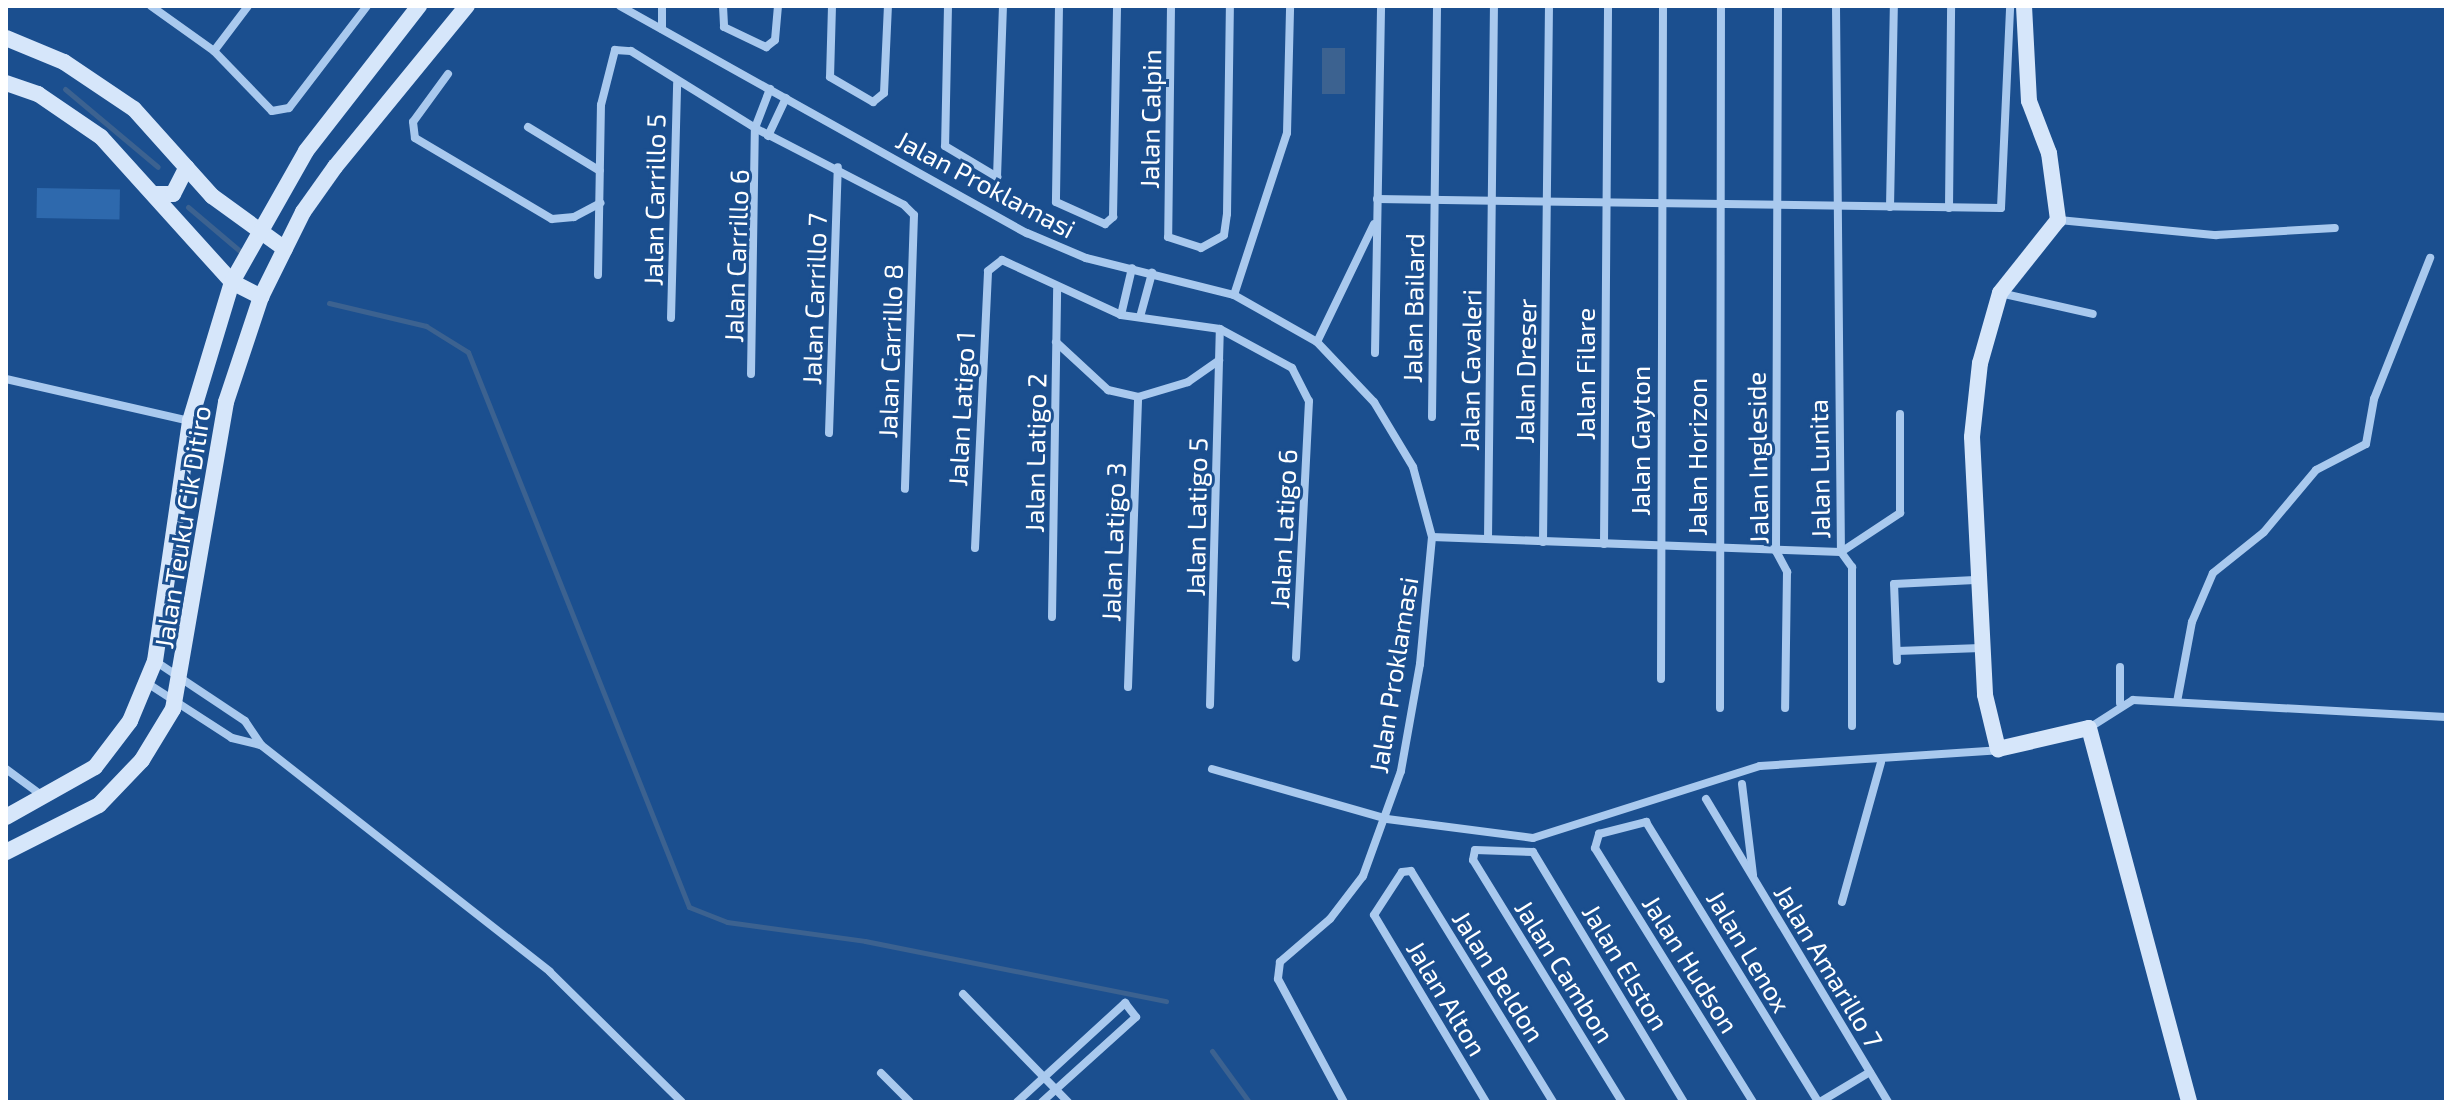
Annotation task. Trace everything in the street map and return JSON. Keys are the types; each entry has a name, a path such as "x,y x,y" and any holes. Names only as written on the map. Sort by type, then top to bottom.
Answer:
{"street":[{"path":"151,6 214,51 272,111 289,108 367,6"},
{"path":"214,51 248,6"},
{"name":"Jalan Teuku Cik Ditiro","path":"6,817 46,799 115,744 147,683 155,661 190,421 232,282 256,231 306,151 419,6"},
{"name":"Jalan Teuku Cik Ditiro","path":"6,852 99,805 142,760 176,698 226,402 261,297 285,249 335,167 467,6"},
{"name":"Jalan Proklamasi","path":"620,6 1027,233 1132,268 1234,295 1317,342 1374,402 1413,467 1432,537 1420,664 1387,819 1355,887 1280,962 1286,1006 1344,1102"},
{"path":"662,6 662,29"},
{"path":"723,8 724,27 759,46 773,44 777,32 778,6"},
{"path":"832,6 830,68 839,87 873,102 884,93 888,6"},
{"path":"948,6 944,141 992,177 1002,169 1003,6"},
{"path":"1059,6 1056,198 1060,209 1105,224 1113,217 1117,6"},
{"name":"Jalan Calpin","path":"1171,6 1168,233 1174,242 1216,245 1227,214 1230,6"},
{"path":"1234,295 1287,133 1290,6"},
{"path":"1375,353 1381,6"},
{"name":"Jalan Bailard","path":"1432,417 1437,6"},
{"name":"Jalan Cavaleri","path":"1488,539 1494,6"},
{"name":"Jalan Dreser","path":"1543,542 1549,6"},
{"name":"Jalan Filare","path":"1604,544 1608,6"},
{"name":"Jalan Gayton","path":"1661,679 1663,6"},
{"name":"Jalan Horizon","path":"1720,708 1723,571 1716,549 1721,6"},
{"name":"Jalan Ingleside","path":"1778,6 1776,551 1787,572 1785,708"},
{"name":"Jalan Lunita","path":"1836,6 1835,207 1841,552 1852,567 1852,726"},
{"path":"1890,207 1894,6"},
{"path":"1949,208 1951,6"},
{"path":"1377,199 1994,210 2006,193 2010,6"},
{"path":"1998,749 1981,648 1975,580 1972,437 1980,363 2000,293 2058,220 2049,153 2029,101 2024,6"},
{"path":"6,38 64,62 134,109 187,167 256,231 285,249"},
{"path":"598,275 600,171 610,58 615,50 631,51 677,83 755,128 838,167"},
{"path":"448,74 411,129 543,215 565,220 600,203"},
{"path":"6,83 69,113 155,194 232,282 261,297"},
{"name":"Jalan Carrillo 5","path":"671,318 677,83"},
{"path":"770,89 755,128 760,140 770,135 786,98"},
{"path":"528,127 600,171"},
{"name":"Jalan Carrillo 6","path":"751,374 760,140"},
{"path":"155,194 173,194 187,167"},
{"name":"Jalan Carrillo 8","path":"838,167 914,215 905,489"},
{"name":"Jalan Carrillo 7","path":"829,433 838,167"},
{"path":"1317,342 1376,218"},
{"path":"2058,220 2216,235 2335,228"},
{"path":"2177,702 2192,622 2213,573 2264,532 2316,470 2366,444 2374,399 2430,258"},
{"name":"Jalan Latigo 1","path":"975,548 988,271 1002,260 1057,289"},
{"path":"1121,315 1132,268"},
{"path":"1140,317 1152,273"},
{"path":"1057,289 1121,315 1220,329"},
{"name":"Jalan Latigo 2","path":"1052,617 1057,289"},
{"path":"2000,293 2093,314"},
{"name":"Jalan Latigo 5","path":"1210,705 1220,329"},
{"name":"Jalan Latigo 6","path":"1220,329 1292,368 1309,401 1296,658"},
{"path":"1056,342 1108,390 1138,397 1188,382 1219,360"},
{"path":"6,379 190,421"},
{"name":"Jalan Latigo 3","path":"1128,687 1138,397"},
{"path":"1432,537 1841,552 1900,513 1900,414"},
{"path":"1897,661 1894,584 1975,580"},
{"path":"1897,651 1981,648"},
{"path":"155,661 182,674 245,721 261,745 550,972 682,1102"},
{"path":"2120,667 2120,703"},
{"path":"147,683 176,698 232,738 261,745"},
{"path":"1212,769 1387,819 1533,838 1655,805 1726,772 1881,762 1998,749 2089,728 2120,703 2177,702 2446,717"},
{"path":"2089,728 2189,1102"},
{"path":"1842,902 1881,762"},
{"path":"6,769 46,799"},
{"name":"Jalan Amarillo 7","path":"1742,784 1754,880"},
{"name":"Jalan Amarillo 7","path":"1706,799 1888,1102"},
{"name":"Jalan Lenox","path":"1595,848 1599,834 1646,822 1819,1102"},
{"name":"Jalan Hudson","path":"1595,848 1753,1102"},
{"name":"Jalan Cambon","path":"1533,852 1479,849 1473,860 1622,1102"},
{"name":"Jalan Elston","path":"1533,852 1684,1102"},
{"name":"Jalan Beldon","path":"1374,915 1376,902 1411,871 1553,1102"},
{"name":"Jalan Alton","path":"1374,915 1486,1102"},
{"path":"963,994 1068,1102"},
{"path":"1017,1102 1125,1003 1136,1017 1042,1102"},
{"path":"1819,1102 1870,1072"},
{"path":"881,1073 910,1102"}],"shaded area":[{"path":"1322,48 1345,48 1345,94 1322,94"},
{"path":"37,188 120,189 119,219 36,218"}],"waterway":[{"path":"65,89 158,167"},
{"path":"188,207 241,252"},
{"path":"329,303 426,326 468,352 689,907 727,922 865,941 1166,1001"},
{"path":"1212,1051 1249,1102"}]}
